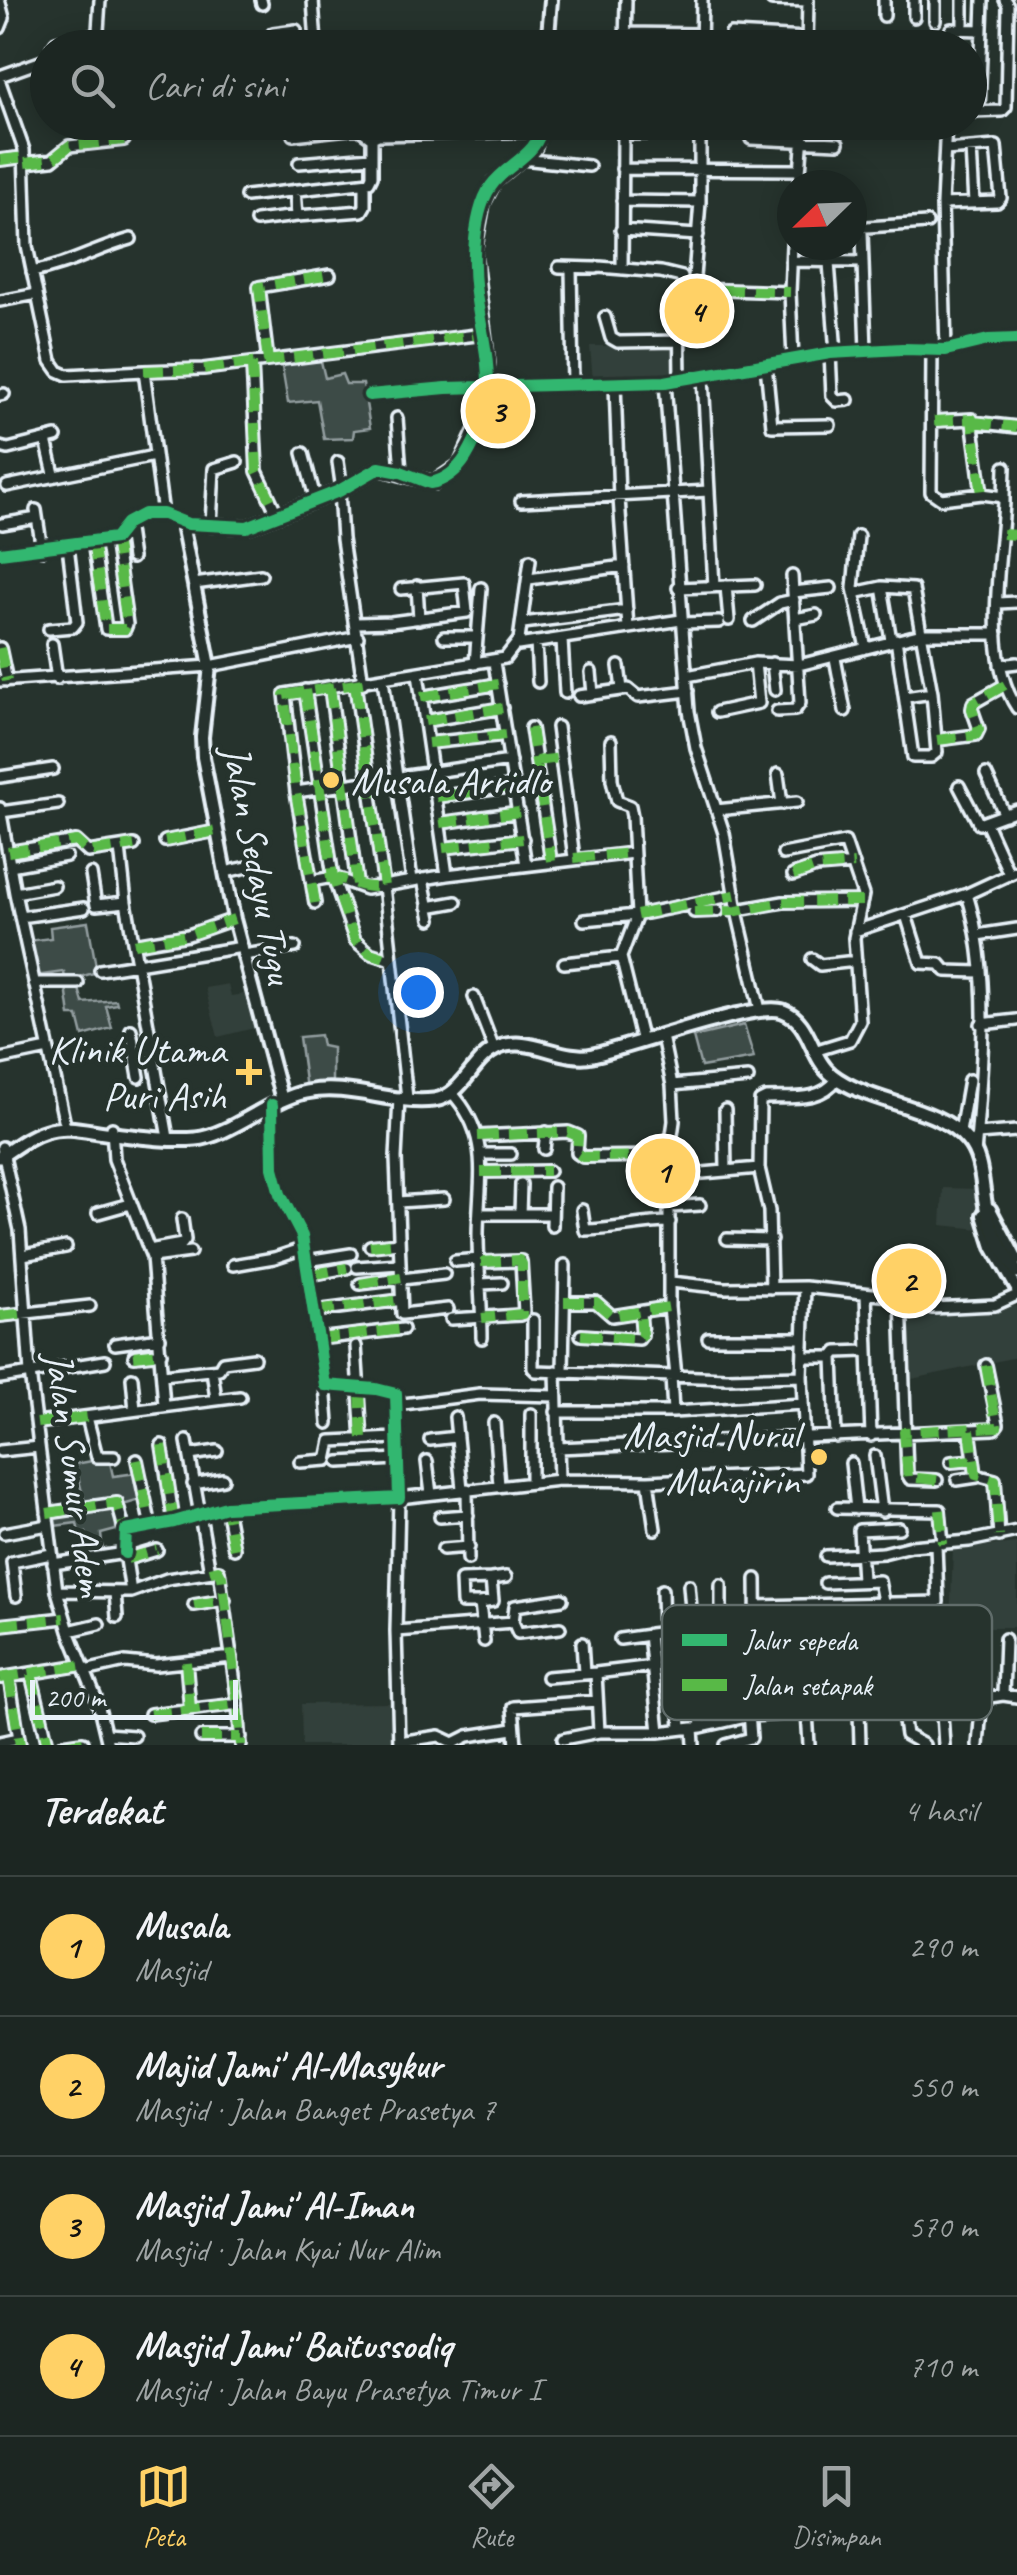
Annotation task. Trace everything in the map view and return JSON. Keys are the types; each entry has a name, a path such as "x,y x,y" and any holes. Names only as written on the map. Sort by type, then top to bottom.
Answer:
{"main road":[{"path":"1,1152 44,1127 72,1123 126,1134 202,1138 276,1102 320,1090 432,1100 451,1092 494,1049 520,1044 584,1056 774,1009 791,1015 803,1027 814,1051 837,1079 960,1132 975,1154 997,1238 1017,1272"}],"street":[{"path":"98,30 100,0"},
{"path":"313,0 315,30"},
{"path":"548,30 551,0"},
{"path":"625,30 626,0"},
{"path":"702,0 702,30"},
{"path":"772,0 808,0 807,30"},
{"path":"884,0 884,16"},
{"path":"914,0 914,17"},
{"path":"935,0 935,21"},
{"path":"963,0 963,24"},
{"path":"950,30 981,30 983,0"},
{"path":"0,3 4,18 0,28"},
{"path":"987,112 1006,108 1010,3"},
{"path":"30,66 0,79 25,160 27,246 51,361 58,371 67,375 252,364 484,334"},
{"path":"0,160 52,160 69,146 124,140"},
{"path":"256,221 362,211 366,206 366,183 372,176 372,140"},
{"path":"0,553 115,538 127,522 144,514 163,514 188,524 247,527 341,490 375,468 434,483 460,466 476,435 490,388 474,264 478,223 491,186 535,147 537,140"},
{"path":"622,140 622,269"},
{"path":"680,380 679,342 686,274 694,277 698,235 700,140"},
{"path":"777,140 838,143"},
{"path":"945,140 942,204 946,350"},
{"path":"622,170 800,170 803,141"},
{"path":"942,204 1000,200 1001,146 945,150"},
{"path":"971,148 974,203"},
{"path":"299,163 371,158"},
{"path":"522,159 589,166"},
{"path":"246,196 366,183"},
{"path":"294,190 296,216"},
{"path":"622,201 700,202"},
{"path":"867,230 927,223"},
{"path":"622,230 698,235"},
{"path":"32,272 65,266 131,239"},
{"path":"793,359 791,261 861,262 866,351"},
{"path":"829,263 832,396 835,400 848,400"},
{"path":"559,267 661,272 685,285 790,292"},
{"path":"571,269 573,385"},
{"path":"268,361 260,287 330,275"},
{"path":"0,300 37,294"},
{"path":"606,317 611,338 618,342 679,342"},
{"path":"369,396 414,390 665,382 833,353 946,350 1017,338"},
{"path":"932,350 933,495 941,499 982,494 1008,500"},
{"path":"252,364 257,471 278,516"},
{"path":"766,364 772,426 830,425"},
{"path":"144,371 163,514"},
{"path":"703,377 714,587"},
{"path":"665,382 678,588 696,748 732,868 734,911 760,1010"},
{"path":"615,384 618,498 628,628"},
{"path":"397,418 401,472"},
{"path":"934,421 967,418 1017,427"},
{"path":"973,422 982,494"},
{"path":"0,448 51,439 54,474"},
{"path":"304,453 316,501"},
{"path":"7,486 154,456"},
{"path":"211,525 214,469 237,462"},
{"path":"338,462 342,538 358,637 368,781 400,1018 403,1098 396,1158 402,1314 482,1318 522,1314 519,1260 455,1261"},
{"path":"1005,468 1008,500 997,634 1005,685 1017,708"},
{"path":"520,501 710,490"},
{"path":"2,524 37,514 42,550"},
{"path":"127,522 132,558"},
{"name":"Jalan Sedayu Tugu","path":"188,524 182,538 210,666 202,748 234,919 276,1102"},
{"path":"1003,534 1017,535"},
{"path":"858,536 854,593 866,648"},
{"path":"93,542 106,627 110,631 127,627 115,538"},
{"path":"49,629 77,622 68,546"},
{"path":"315,903 296,792 286,693 494,662 510,654 518,645 523,623 530,560"},
{"path":"529,579 624,566"},
{"path":"194,584 262,575"},
{"path":"777,711 800,706 792,576"},
{"path":"356,623 464,614 468,604 464,583 401,589"},
{"path":"678,588 755,585"},
{"path":"417,586 418,619"},
{"path":"518,645 681,621 724,621 726,586"},
{"path":"854,593 882,587 912,588 932,694 936,755 913,758 905,696 882,587"},
{"path":"475,664 481,588"},
{"path":"753,621 794,596 831,588"},
{"path":"998,603 1017,602"},
{"path":"523,623 628,610"},
{"path":"795,619 816,614"},
{"path":"687,676 756,663 798,664 834,658 922,634 997,634"},
{"path":"0,648 3,681 210,666 358,637"},
{"path":"444,637 476,637"},
{"path":"562,640 565,693"},
{"path":"536,642 538,682"},
{"path":"52,644 57,679"},
{"path":"834,658 846,711"},
{"path":"494,662 526,865"},
{"path":"717,712 760,703 756,663"},
{"path":"772,663 776,690"},
{"path":"1000,665 1017,663"},
{"path":"619,666 622,690"},
{"path":"591,672 593,694"},
{"path":"418,674 446,875"},
{"path":"383,680 418,879 432,919"},
{"path":"421,697 498,684"},
{"path":"937,740 976,734 979,729 972,709 974,703 1005,685"},
{"path":"330,688 357,884"},
{"path":"579,696 632,689 638,698 688,691"},
{"path":"305,690 333,877 356,940 370,953 391,960"},
{"path":"905,696 932,694"},
{"path":"425,721 502,708"},
{"path":"556,727 574,858"},
{"path":"531,728 551,861"},
{"path":"428,743 505,735"},
{"path":"611,742 617,801 631,808 636,915 622,956 642,1042"},
{"path":"536,761 561,758"},
{"path":"296,792 510,761"},
{"path":"0,777 53,769"},
{"path":"778,774 782,804"},
{"path":"986,774 1005,816"},
{"path":"436,797 515,786"},
{"path":"959,786 979,824 1017,810"},
{"path":"716,810 797,802"},
{"path":"58,804 0,810 48,1049 72,1123"},
{"path":"440,823 519,812"},
{"path":"856,931 967,894 1013,873 986,823"},
{"path":"165,841 216,831"},
{"path":"443,848 523,839"},
{"path":"8,852 76,841 88,852 134,845"},
{"path":"783,854 844,841 862,901 856,931 861,1013 858,1028 846,1043 814,1051"},
{"path":"120,848 168,1138"},
{"path":"311,881 333,877 366,889 446,875 633,853"},
{"path":"10,866 66,856"},
{"path":"793,875 816,867 854,864"},
{"path":"225,872 258,865"},
{"path":"92,874 96,905 126,902"},
{"path":"15,893 54,886"},
{"path":"967,894 980,972 983,1084 975,1154"},
{"path":"584,920 636,915 735,895"},
{"path":"734,911 783,902 862,901"},
{"path":"428,907 456,902"},
{"path":"20,917 84,908"},
{"path":"694,912 718,910"},
{"path":"906,916 920,963 940,964 946,971 980,972"},
{"path":"134,944 188,935 234,919"},
{"path":"977,936 1017,928"},
{"path":"100,970 295,947"},
{"path":"564,962 622,956"},
{"path":"812,959 820,965 856,962"},
{"path":"34,983 78,983"},
{"path":"474,997 494,1049"},
{"path":"981,1024 1017,1020"},
{"path":"131,1030 139,1077"},
{"path":"662,1036 672,1085 674,1121 670,1156 672,1412"},
{"path":"135,1051 152,1048"},
{"path":"0,1059 48,1049"},
{"path":"672,1085 748,1078"},
{"path":"771,1288 769,1210 759,1168 760,1100 820,1095 837,1079"},
{"path":"960,1132 970,1080"},
{"path":"451,1092 462,1104 482,1154 482,1338"},
{"path":"276,1102 276,1181 300,1230 310,1275 328,1424"},
{"path":"725,1110 726,1171"},
{"path":"111,1131 114,1160 150,1254 164,1405"},
{"path":"977,1134 1017,1131"},
{"path":"544,1149 546,1132"},
{"path":"478,1136 577,1134 577,1153 583,1158 670,1156"},
{"name":"Jalan Sumur Adem","path":"1,1152 23,1256 30,1373 57,1591 107,1740"},
{"path":"482,1154 510,1154"},
{"path":"670,1176 759,1168"},
{"path":"481,1172 549,1171"},
{"path":"520,1214 521,1184"},
{"path":"552,1226 553,1186"},
{"path":"984,1194 1017,1260"},
{"path":"671,1282 725,1288 805,1287 901,1297 937,1308 995,1305 1017,1292 988,1234 982,1207 984,1194"},
{"path":"398,1202 444,1199"},
{"path":"98,1212 130,1204"},
{"path":"670,1207 700,1204"},
{"path":"582,1210 585,1230 670,1222"},
{"path":"479,1214 551,1214"},
{"path":"150,1254 182,1244 182,1219"},
{"path":"727,1239 770,1240"},
{"path":"370,1246 398,1243"},
{"path":"23,1256 66,1247"},
{"path":"232,1265 304,1248"},
{"path":"150,1254 190,1252"},
{"path":"307,1261 351,1254"},
{"path":"310,1275 400,1264"},
{"path":"560,1480 556,1396 565,1265"},
{"path":"360,1284 444,1274"},
{"path":"481,1284 502,1283"},
{"path":"125,1532 226,1507 399,1498 531,1480 648,1481 806,1474 802,1376 805,1287"},
{"path":"866,1294 871,1436"},
{"path":"901,1297 908,1478 937,1480"},
{"path":"564,1302 596,1302 612,1316 669,1307"},
{"path":"315,1310 401,1304"},
{"path":"0,1316 90,1306"},
{"path":"581,1336 639,1338 640,1313"},
{"path":"533,1320 536,1371 802,1376"},
{"path":"318,1339 402,1329"},
{"path":"114,1344 160,1338"},
{"path":"708,1338 803,1338"},
{"path":"356,1346 362,1440"},
{"path":"836,1437 833,1357 837,1352 866,1351"},
{"path":"134,1356 161,1354"},
{"path":"803,1357 833,1357"},
{"path":"162,1375 212,1370 220,1368 223,1362 254,1358"},
{"path":"0,1378 105,1361"},
{"path":"558,1448 1002,1427 986,1365"},
{"path":"212,1370 216,1399"},
{"path":"132,1378 135,1410"},
{"path":"326,1386 396,1394 399,1743 439,1736 454,1742 514,1729"},
{"path":"398,1405 480,1394 556,1396"},
{"path":"36,1422 240,1396"},
{"path":"556,1412 672,1412 803,1404"},
{"path":"531,1414 531,1480"},
{"path":"87,1417 96,1457 114,1457"},
{"path":"455,1417 468,1515 468,1560"},
{"path":"494,1423 499,1485"},
{"path":"970,1430 977,1477"},
{"path":"430,1440 456,1437"},
{"path":"300,1462 326,1460 331,1442 396,1438"},
{"path":"187,1441 210,1572"},
{"path":"162,1445 174,1522"},
{"path":"0,1451 39,1447"},
{"path":"190,1455 217,1451"},
{"path":"874,1456 882,1510"},
{"path":"339,1462 398,1458"},
{"path":"137,1460 151,1527"},
{"path":"951,1462 974,1460"},
{"path":"427,1461 431,1494"},
{"path":"851,1463 856,1509"},
{"path":"193,1484 223,1480"},
{"path":"957,1480 994,1480 999,1536"},
{"path":"648,1481 655,1530"},
{"path":"47,1513 117,1503 125,1532 132,1592"},
{"path":"226,1507 234,1549"},
{"path":"837,1508 940,1510 939,1602 898,1605"},
{"path":"440,1517 468,1515"},
{"path":"4,1533 48,1525"},
{"path":"862,1580 859,1530 899,1528"},
{"path":"826,1556 1017,1531"},
{"path":"443,1549 468,1547"},
{"path":"16,1596 12,1562 126,1556 157,1550"},
{"path":"57,1591 132,1592 167,1580 220,1572 240,1741 202,1737"},
{"path":"491,1578 493,1602 462,1603 460,1575 506,1577"},
{"path":"756,1578 756,1605"},
{"path":"825,1583 879,1581 884,1605"},
{"path":"689,1585 691,1605"},
{"path":"721,1585 722,1605"},
{"path":"662,1590 662,1605"},
{"path":"116,1593 118,1616"},
{"path":"560,1628 518,1633 512,1622 514,1606 562,1599"},
{"path":"194,1605 225,1600"},
{"path":"480,1603 484,1640"},
{"path":"0,1625 64,1618"},
{"path":"396,1631 512,1622"},
{"path":"69,1631 99,1624"},
{"path":"620,1639 662,1632"},
{"path":"648,1635 659,1732"},
{"path":"1002,1694 1004,1639"},
{"path":"582,1643 584,1673"},
{"path":"0,1742 19,1742 4,1678 128,1662 151,1665 232,1657"},
{"path":"186,1662 190,1709"},
{"path":"547,1677 652,1666"},
{"path":"596,1673 600,1732"},
{"path":"31,1674 48,1745"},
{"path":"992,1696 1017,1697"},
{"path":"516,1745 514,1707 597,1700"},
{"path":"150,1714 238,1704"},
{"path":"680,1720 680,1729"},
{"path":"694,1745 697,1720"},
{"path":"564,1738 600,1732 697,1728 733,1720"},
{"path":"726,1745 751,1739 750,1720"},
{"path":"807,1720 809,1745"},
{"path":"856,1720 860,1745"},
{"path":"904,1720 906,1736 924,1745"},
{"path":"942,1720 944,1745"},
{"path":"978,1745 980,1720"},
{"path":"107,1740 134,1736"},
{"path":"63,1745 82,1742"}],"shaded area":[{"path":"590,346 676,346 677,379 593,382"},
{"path":"320,357 325,378 342,374 346,384 363,384 370,428 354,430 353,438 324,439 317,400 288,403 281,361"},
{"path":"88,922 97,972 76,978 83,1003 116,1000 117,1004 106,1006 112,1028 83,1036 78,1016 70,1016 64,972 35,976 28,941 51,938 50,927"},
{"path":"228,984 231,996 250,993 258,1027 218,1037 205,988"},
{"path":"744,1025 754,1058 701,1067 693,1037"},
{"path":"320,1035 322,1046 332,1048 332,1088 306,1089 299,1037"},
{"path":"943,1188 979,1189 980,1229 941,1225"},
{"path":"1017,1306 1017,1357 907,1380 906,1312"},
{"path":"109,1458 113,1476 137,1473 140,1500 116,1507 116,1530 101,1534 103,1553 91,1556 86,1533 79,1534 77,1523 54,1526 52,1518 87,1512 75,1464"},
{"path":"1017,1543 1017,1627 992,1627 992,1605 951,1605 953,1549"},
{"path":"390,1703 391,1745 302,1745 301,1704"}],"marked path":[{"path":"25,163 52,160 69,146 124,140"},
{"path":"0,160 25,157"},
{"path":"268,361 259,287 330,275"},
{"path":"692,289 790,292"},
{"path":"144,371 203,369 484,334"},
{"path":"252,363 257,471 278,516"},
{"path":"934,421 972,419 982,494"},
{"path":"973,422 1017,427"},
{"path":"1003,534 1017,535"},
{"path":"93,541 106,629 125,629 115,538"},
{"path":"0,648 7,681"},
{"path":"315,903 284,695 363,683"},
{"path":"326,878 384,886 355,684"},
{"path":"421,697 498,684"},
{"path":"937,740 976,735 979,729 973,703 1005,685"},
{"path":"330,688 357,884"},
{"path":"305,690 333,877 355,940 370,953 391,960"},
{"path":"425,721 502,708"},
{"path":"531,728 551,861"},
{"path":"428,743 505,735"},
{"path":"536,761 561,758"},
{"path":"436,797 515,786"},
{"path":"440,823 519,812"},
{"path":"165,841 216,831"},
{"path":"443,848 523,839"},
{"path":"8,852 76,841 88,852 134,845"},
{"path":"574,858 633,853"},
{"path":"793,875 816,867 854,864"},
{"path":"637,915 735,895"},
{"path":"694,912 737,911 783,902 862,901"},
{"path":"134,944 188,935 234,919"},
{"path":"478,1136 568,1132 578,1136 577,1153 583,1157 669,1156"},
{"path":"481,1172 549,1171"},
{"path":"370,1246 399,1243"},
{"path":"481,1262 519,1260 522,1264 522,1314 482,1318"},
{"path":"310,1275 347,1268"},
{"path":"360,1284 401,1277"},
{"path":"315,1311 401,1300"},
{"path":"564,1302 596,1302 612,1316 669,1307"},
{"path":"0,1316 26,1313"},
{"path":"581,1335 639,1339 640,1313"},
{"path":"318,1339 403,1329"},
{"path":"134,1356 161,1353"},
{"path":"937,1480 908,1477 904,1432 997,1427 986,1365"},
{"path":"360,1388 362,1440"},
{"path":"37,1423 87,1417"},
{"path":"970,1430 976,1475 995,1480 999,1536"},
{"path":"162,1445 174,1522"},
{"path":"137,1460 151,1527"},
{"path":"951,1462 974,1460"},
{"path":"47,1513 117,1503 125,1532"},
{"path":"233,1507 226,1507 234,1549"},
{"path":"940,1510 943,1544"},
{"path":"127,1559 157,1550"},
{"path":"210,1572 218,1570 222,1577 241,1745"},
{"path":"194,1605 225,1600"},
{"path":"0,1625 64,1618"},
{"path":"186,1662 190,1709"},
{"path":"0,1678 82,1665"},
{"path":"31,1674 48,1745"},
{"path":"9,1677 20,1745"},
{"path":"150,1714 238,1704"},
{"path":"201,1737 241,1737"},
{"path":"63,1745 83,1742"}],"cycle path":[{"path":"0,553 115,538 127,523 144,514 163,514 188,524 247,527 339,491 379,468 430,483 451,474 466,457 486,404 486,356 475,281 481,209 491,186 537,140"},
{"path":"369,395 446,388 665,382 830,353 946,350 988,340 1017,339"},
{"path":"125,1553 126,1531 226,1507 399,1498 396,1394 325,1385 302,1236 280,1194 273,1168 272,1105"}],"place":[{"name":"Masjid Jami' Baitussodiq","path":"697,311"},
{"name":"Masjid Jami' Al-Iman","path":"498,411"},
{"name":"Musala Arridlo","path":"331,780"},
{"name":"Klinik Utama Puri Asih","path":"249,1072"},
{"name":"Musala","path":"663,1171"},
{"name":"Majid Jami' Al-Masykur","path":"909,1281"},
{"name":"Masjid Nurul Muhajirin","path":"819,1457"}]}
